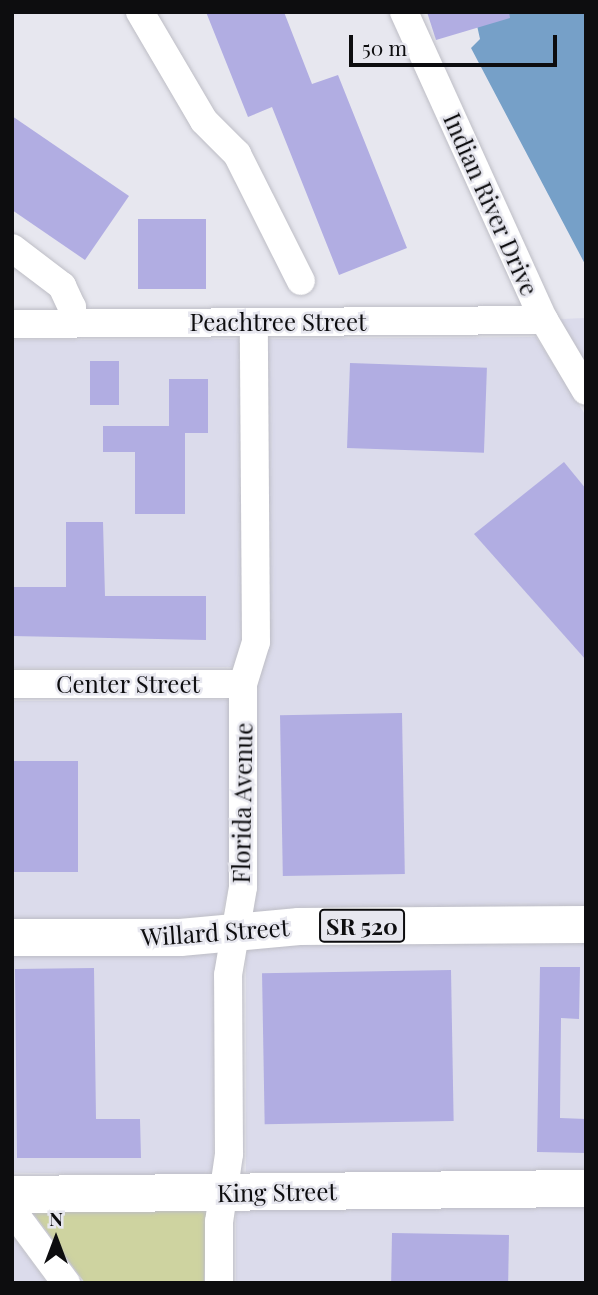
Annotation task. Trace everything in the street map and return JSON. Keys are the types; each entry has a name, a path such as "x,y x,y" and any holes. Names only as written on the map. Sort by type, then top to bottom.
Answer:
{"main road":[{"name":"Willard Street","path":"12,937 180,937 298,926 586,924"},
{"name":"King Street","path":"12,1194 586,1188"}],"street":[{"path":"140,12 204,121 237,154 301,281"},
{"name":"Indian River Drive","path":"404,12 544,320 586,391"},
{"path":"15,253 62,286 72,307 72,324"},
{"name":"Peachtree Street","path":"12,324 544,320"},
{"name":"Florida Avenue","path":"219,1283 218,1228 226,1192 228,975 243,887 243,684 256,642 254,323"},
{"name":"Center Street","path":"12,684 243,684"},
{"path":"12,1210 66,1283"}],"shaded area":[{"path":"586,318 586,366 560,319"},
{"path":"536,337 586,416 586,908 252,914 257,887 257,686 270,641 268,339"},
{"path":"239,339 242,639 233,667 12,668 12,340"},
{"path":"229,700 229,885 221,917 12,921 12,701"},
{"path":"246,941 586,941 586,1172 246,1172"},
{"path":"12,946 217,950 213,1176 12,1172"},
{"path":"236,1204 586,1204 586,1283 236,1283"},
{"path":"12,1235 47,1283 12,1283"}],"green space":[{"path":"207,1208 204,1283 85,1283 31,1210"}],"water":[{"path":"474,12 586,12 586,266 471,48 480,39"}],"building":[{"path":"206,12 284,12 312,84 338,75 407,248 339,275 272,107 248,117"},
{"path":"427,12 509,12 510,18 436,40"},
{"path":"12,116 129,196 85,260 12,210"},
{"path":"138,219 206,219 206,289 138,289"},
{"path":"90,361 119,361 119,405 90,405"},
{"path":"350,363 487,368 484,453 347,448"},
{"path":"169,379 208,379 208,433 185,433 185,514 135,514 135,452 103,452 103,426 169,426"},
{"path":"564,462 586,489 586,660 474,534"},
{"path":"66,522 103,522 105,596 206,596 206,640 12,636 12,587 66,587"},
{"path":"402,713 405,874 283,876 280,715"},
{"path":"12,761 78,761 78,872 12,872"},
{"path":"540,967 580,967 579,1019 561,1018 560,1118 586,1119 586,1153 537,1152"},
{"path":"94,968 96,1119 140,1119 141,1158 17,1158 15,969"},
{"path":"451,970 454,1121 265,1124 262,973"},
{"path":"392,1233 509,1235 508,1283 391,1283"}]}
